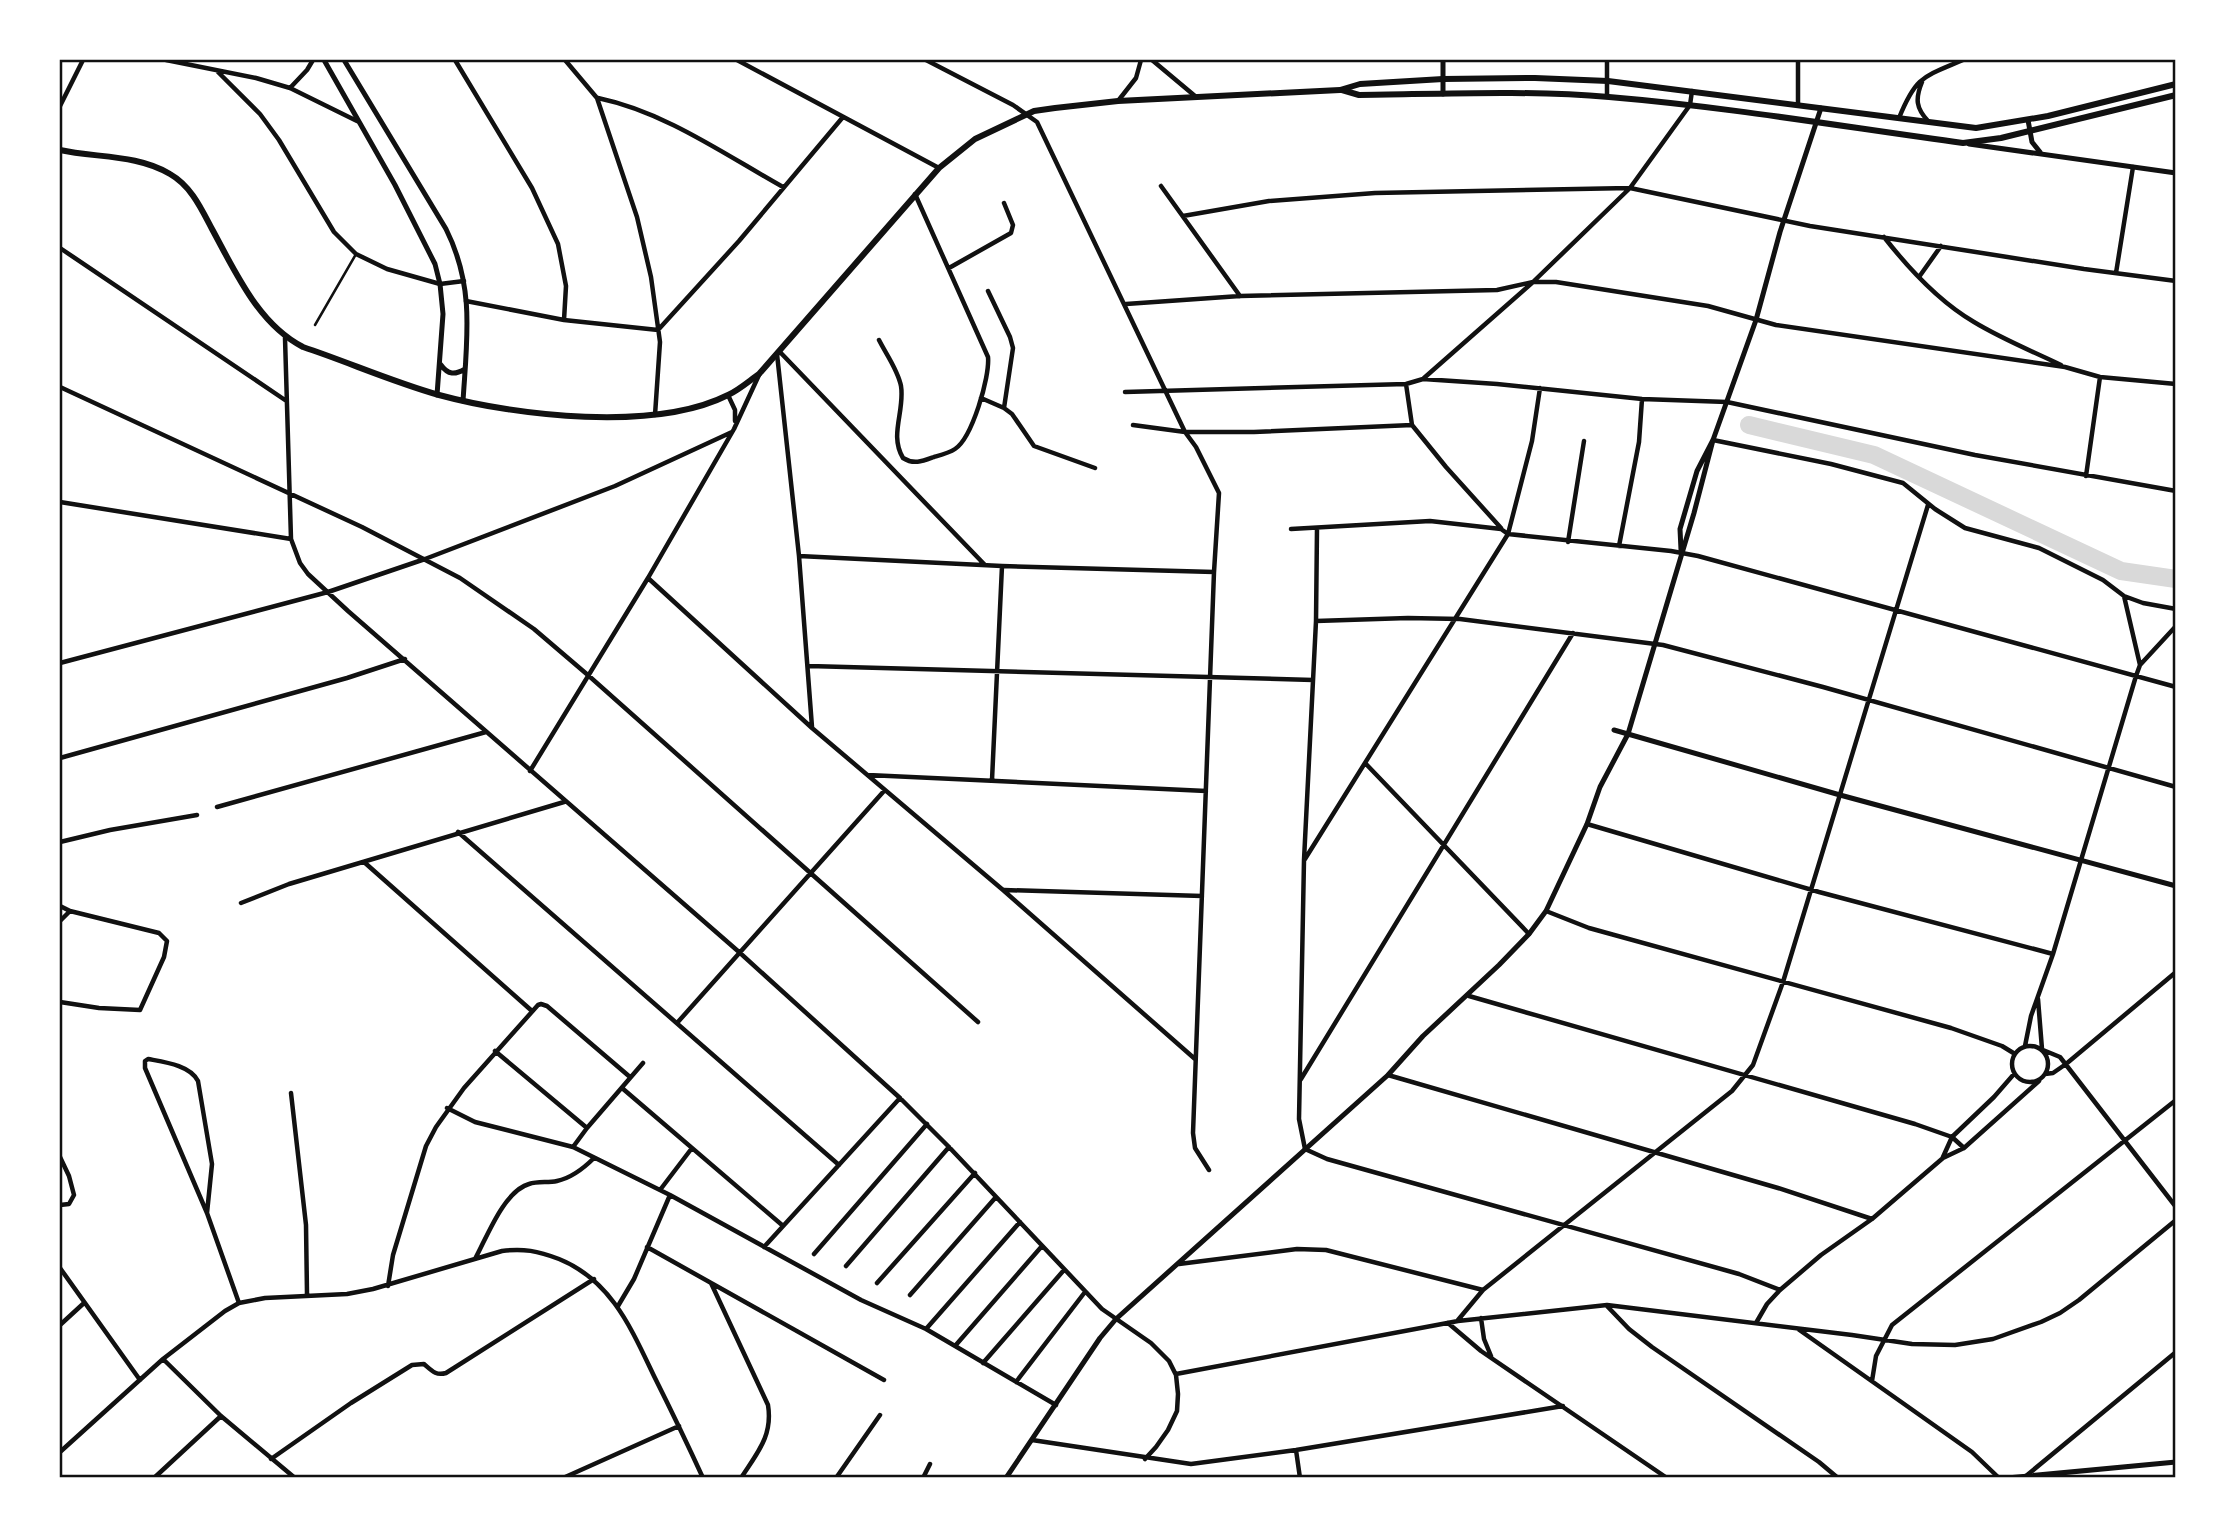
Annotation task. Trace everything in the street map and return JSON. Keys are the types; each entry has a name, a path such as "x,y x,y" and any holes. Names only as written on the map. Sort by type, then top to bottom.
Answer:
{"main road":[{"path":"60,150 116,157 147,165 169,173 184,184 195,198 252,297 285,338 437,395 463,401 536,413 655,415 701,405 728,395 759,374 939,168 975,139 1027,114 1055,108 1118,102 1340,90 1360,83 1535,78 1608,81 1692,90 1976,128 2028,120 2175,84"},
{"path":"1340,90 1359,95 1546,94 1607,97 1690,105 1963,143 2001,138 2175,95"}],"street":[{"path":"60,106 83,60"},
{"path":"166,60 256,78 290,88 357,121"},
{"path":"290,88 313,60"},
{"path":"324,60 421,233 435,264 443,314 437,395"},
{"path":"344,60 457,251 466,301 463,401"},
{"path":"455,60 532,188 558,244 566,286 564,320"},
{"path":"565,60 597,98 637,217 651,277 658,330 659,367 655,415"},
{"path":"737,60 939,168"},
{"path":"926,60 1027,114 1037,122 1185,432 1196,447 1219,493 1193,1141 1199,1157 1209,1170"},
{"path":"1118,102 1136,78 1141,60"},
{"path":"1152,60 1196,97"},
{"path":"1443,60 1443,94"},
{"path":"1607,60 1607,97"},
{"path":"1798,60 1798,105"},
{"path":"1899,118 1909,93 1924,77 1963,60"},
{"path":"218,72 260,114 334,232 356,254 387,269 440,284 464,281"},
{"path":"1924,77 1917,104 1919,111 1929,122"},
{"path":"1423,379 1533,282 1630,188 1690,105 1692,90"},
{"path":"597,98 649,113 783,187"},
{"path":"1006,1478 1116,1318 1388,1075 1423,1036 1469,996 1529,934 1546,911 1587,824 1600,787 1628,734 1681,553 1680,529 1697,471 1713,440 1756,320 1784,221 1821,108"},
{"path":"658,330 731,251 843,117"},
{"path":"2028,120 2032,142 2042,154"},
{"path":"1963,143 2175,173"},
{"path":"2116,273 2133,167"},
{"path":"1161,186 1240,296"},
{"path":"1183,216 1269,201 1375,193 1630,188 1784,221 2175,281"},
{"path":"879,340 901,388 897,448 907,461 919,463 956,449 967,432 981,398 989,368 988,357 915,194"},
{"path":"949,268 1011,233 1013,225 1004,203"},
{"path":"1883,236 1936,295 1972,321 2065,367"},
{"path":"1919,277 1941,246"},
{"path":"60,248 285,400"},
{"path":"1125,304 1240,296 1497,290 1533,282 1568,284 1684,302 1790,327 2065,367 2100,377 2174,384"},
{"path":"988,291 1013,348 1004,408"},
{"path":"466,301 564,320 658,330"},
{"path":"285,338 291,539 300,563 328,592 900,1098 975,1173 1102,1310 1151,1343 1169,1361 1176,1374 1177,1411 1162,1438 1144,1459"},
{"path":"778,352 809,666 812,728"},
{"path":"778,352 984,564"},
{"path":"441,365 447,372 465,369"},
{"path":"530,771 648,578 733,431 759,374"},
{"path":"2086,476 2100,377"},
{"path":"1125,392 1406,384 1423,379 1642,399 1727,402 1903,441 2175,491"},
{"path":"1406,384 1412,425 1446,467 1508,534 1681,553 1896,609 2175,687"},
{"path":"60,387 425,559 510,610 589,676 978,1022"},
{"path":"1304,860 1508,534 1526,467 1540,388"},
{"path":"728,395 735,410 733,431"},
{"path":"981,398 1013,414 1034,446 1095,468"},
{"path":"1619,546 1639,442 1642,399"},
{"path":"1133,425 1185,432 1293,432 1412,425"},
{"path":"60,663 328,592 425,559 615,486 733,431"},
{"path":"1713,440 1831,464 1903,483 1928,505 1965,528 2039,548 2102,580 2124,596 2143,603 2175,608"},
{"path":"1568,542 1584,441"},
{"path":"60,502 291,539"},
{"path":"1458,1321 1483,1290 1732,1091 1754,1065 1783,982 1928,505"},
{"path":"1291,529 1430,521 1501,528"},
{"path":"1305,1149 1299,1119 1304,860 1316,621 1317,528"},
{"path":"799,556 1002,566 1214,572"},
{"path":"992,780 1002,566"},
{"path":"648,578 812,728 1003,890 1195,1059"},
{"path":"2124,596 2140,665"},
{"path":"1316,621 1453,619 1656,643 2175,787"},
{"path":"2025,1046 2031,1016 2053,954 2136,676 2140,665 2175,626"},
{"path":"1300,1080 1573,633"},
{"path":"60,758 347,678 405,659"},
{"path":"809,666 1313,680"},
{"path":"1614,730 2175,886"},
{"path":"217,807 487,732"},
{"path":"1366,764 1529,934"},
{"path":"868,775 1206,791"},
{"path":"677,1023 884,791"},
{"path":"241,903 289,884 565,802"},
{"path":"60,842 110,830 197,815"},
{"path":"1587,824 1811,890 2053,954"},
{"path":"458,832 839,1165"},
{"path":"363,861 533,1011"},
{"path":"1003,890 1202,896"},
{"path":"60,906 70,911 159,933 167,941 167,950 140,1010 60,1002"},
{"path":"60,922 70,911"},
{"path":"1546,911 1590,928 1951,1028 2002,1046 2015,1054"},
{"path":"2045,1074 2053,1073 2066,1064 2175,972"},
{"path":"1469,996 1915,1124 1952,1137 1964,1148"},
{"path":"1756,1323 1767,1304 1780,1290 1821,1255 1872,1219 1943,1158 1964,1148 2045,1074 2048,1061 2042,1050 2038,998"},
{"path":"388,1286 393,1255 426,1146 447,1108 495,1051 541,1003 630,1077"},
{"path":"2039,1080 2028,1083 2014,1074 2012,1062 2015,1054 2025,1046 2055,1053 2066,1064 2175,1207"},
{"path":"495,1051 587,1128"},
{"path":"207,1213 212,1164 198,1081 195,1074 148,1059 145,1061 145,1068 207,1213 239,1303"},
{"path":"573,1147 643,1063"},
{"path":"1943,1158 1952,1137 2014,1074"},
{"path":"1388,1075 1777,1188 1872,1219"},
{"path":"622,1088 782,1225"},
{"path":"291,1093 306,1225 307,1294"},
{"path":"764,1247 900,1098"},
{"path":"1872,1381 1873,1367 1883,1339 1899,1318 2175,1100"},
{"path":"447,1108 475,1122 573,1147 670,1195 861,1300 926,1329 1056,1405"},
{"path":"814,1254 927,1124"},
{"path":"846,1266 950,1147"},
{"path":"660,1190 692,1148"},
{"path":"1305,1149 1327,1159 1715,1267 1780,1290"},
{"path":"60,1157 74,1195 69,1204 60,1205"},
{"path":"475,1259 503,1205 516,1191 528,1184 558,1181 584,1167 594,1158"},
{"path":"877,1283 975,1173"},
{"path":"618,1306 635,1279 670,1195"},
{"path":"910,1295 996,1197"},
{"path":"1176,1374 1458,1321 1607,1305 1912,1344 1955,1345 1993,1339 2040,1322 2079,1300 2175,1220"},
{"path":"926,1329 1020,1222"},
{"path":"647,1247 884,1380"},
{"path":"955,1346 1042,1247"},
{"path":"60,1452 163,1359 239,1303 307,1294 347,1294 388,1286 502,1251 521,1248 539,1251 575,1266 594,1279 618,1306 703,1478"},
{"path":"1176,1264 1297,1249 1326,1250 1483,1290"},
{"path":"60,1268 140,1380"},
{"path":"983,1363 1064,1270"},
{"path":"271,1459 351,1403 412,1365 424,1364 434,1373 446,1373 594,1279"},
{"path":"709,1280 770,1412 769,1431 741,1478"},
{"path":"1016,1381 1085,1292"},
{"path":"60,1325 85,1303"},
{"path":"1607,1305 1629,1329 1652,1347 1819,1462 1838,1478"},
{"path":"1481,1318 1484,1339 1492,1356"},
{"path":"1447,1323 1474,1346 1667,1478"},
{"path":"1797,1328 1979,1457 1999,1478"},
{"path":"2026,1476 2175,1352"},
{"path":"163,1359 221,1416 295,1478"},
{"path":"1032,1440 1191,1464 1296,1450 1563,1406"},
{"path":"836,1478 880,1415"},
{"path":"154,1478 221,1416"},
{"path":"563,1478 679,1426"},
{"path":"1296,1450 1300,1478"},
{"path":"2007,1478 2175,1462"},
{"path":"923,1478 930,1464"}],"lane":[{"path":"315,325 356,254"}],"waterway":[{"path":"1749,425 1874,455 2121,571 2176,579"}]}
